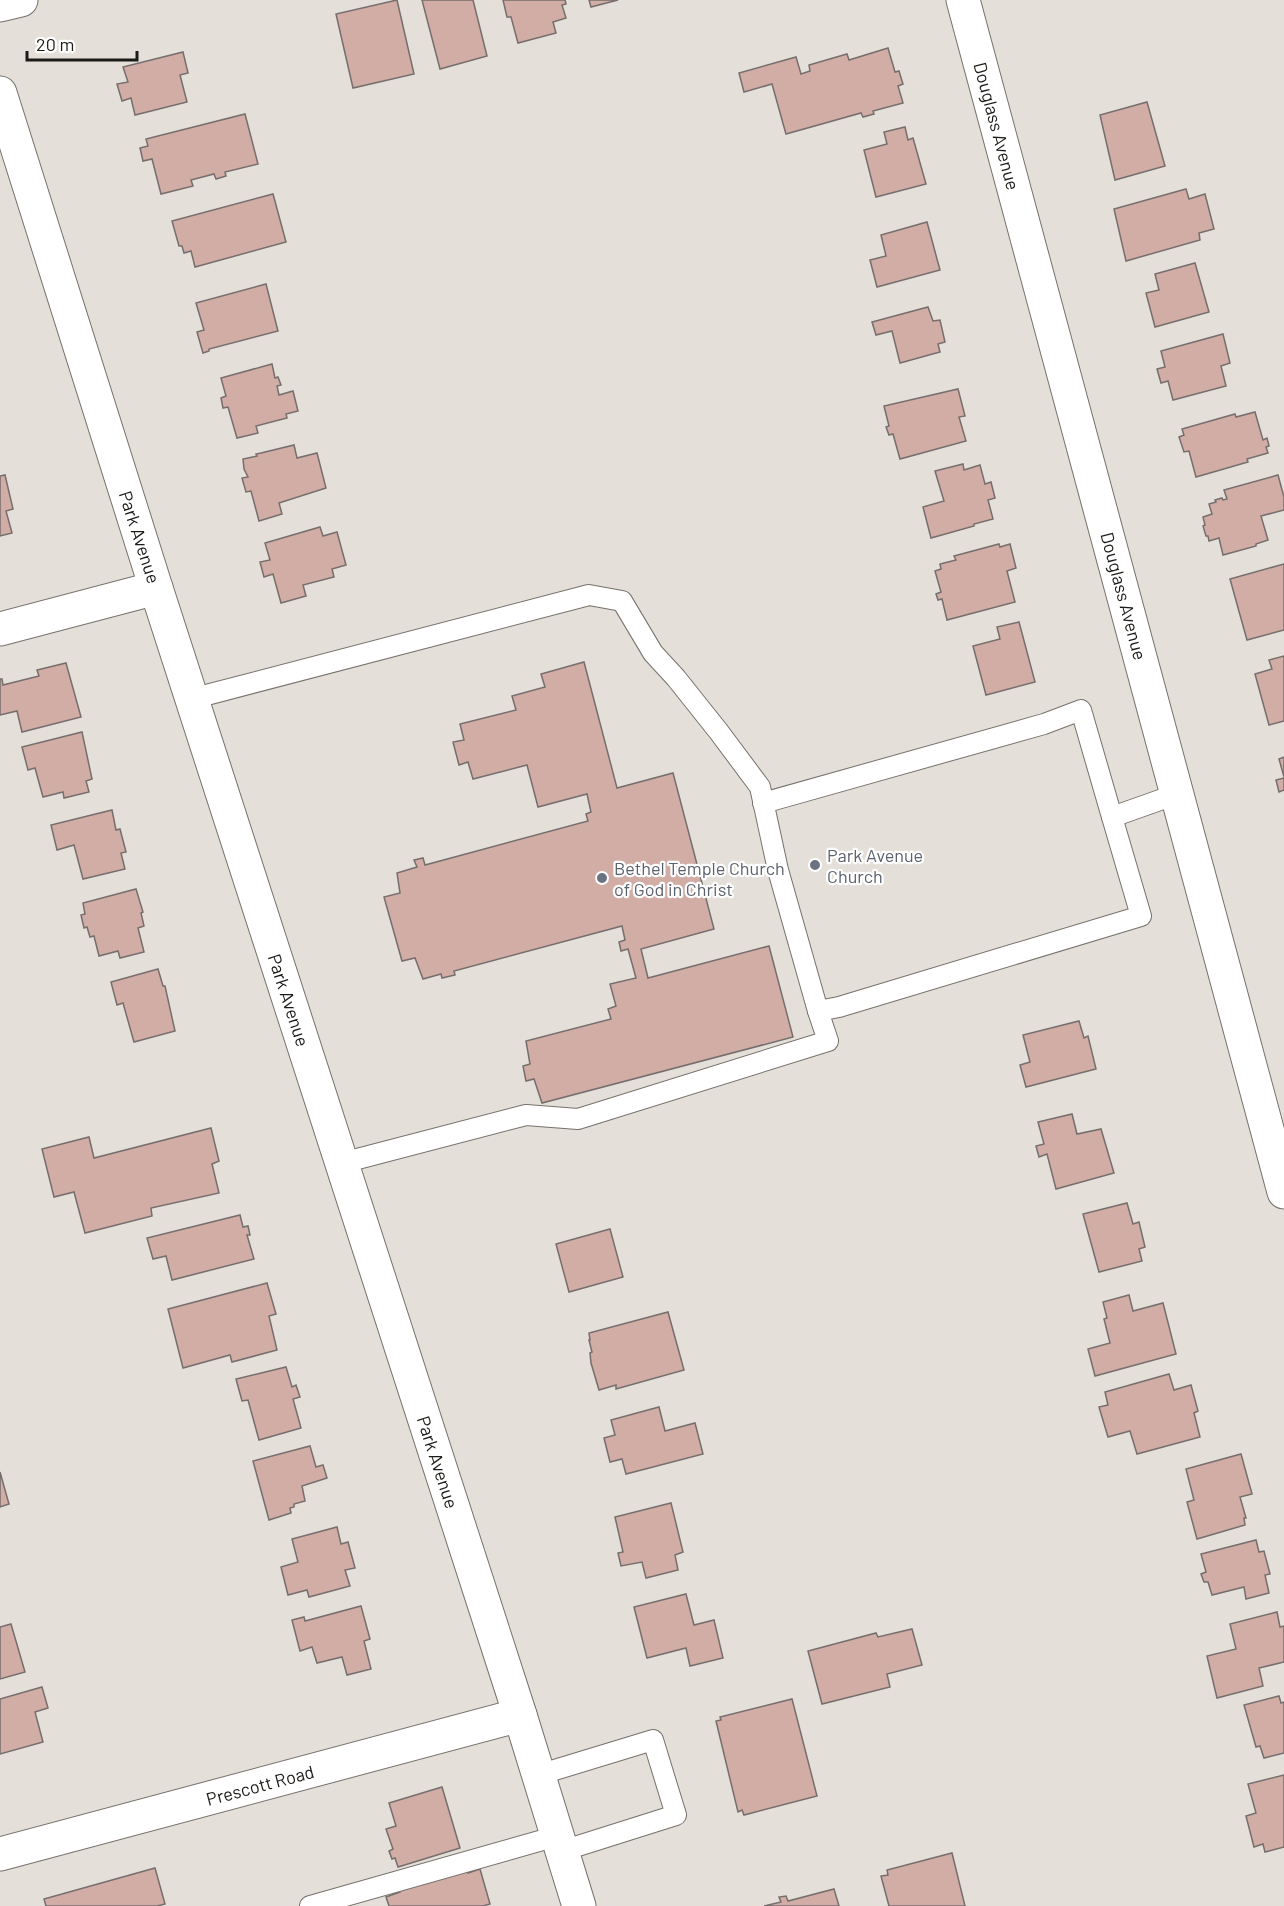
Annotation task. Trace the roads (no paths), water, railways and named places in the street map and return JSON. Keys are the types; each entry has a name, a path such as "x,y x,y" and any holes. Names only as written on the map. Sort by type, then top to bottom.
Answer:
{"street":[{"path":"0,5 21,0"},
{"name":"Douglass Avenue","path":"963,0 1284,1192"},
{"name":"Park Avenue","path":"0,93 191,699 520,1715 579,1906"},
{"path":"0,629 156,588"},
{"name":"Prescott Road","path":"0,1854 520,1715"}],"lane":[{"path":"191,699 589,595 622,601 653,652 719,732 760,787 778,870 828,1041 578,1119 526,1114 342,1163"},
{"path":"763,803 1044,724 1081,710 1141,916 818,1011"},
{"path":"1112,817 1177,795"},
{"path":"310,1906 676,1815 654,1740 538,1775"}],"place":[{"name":"Park Avenue Church","path":"815,865"},
{"name":"Bethel Temple Church of God in Christ","path":"602,878"}]}
